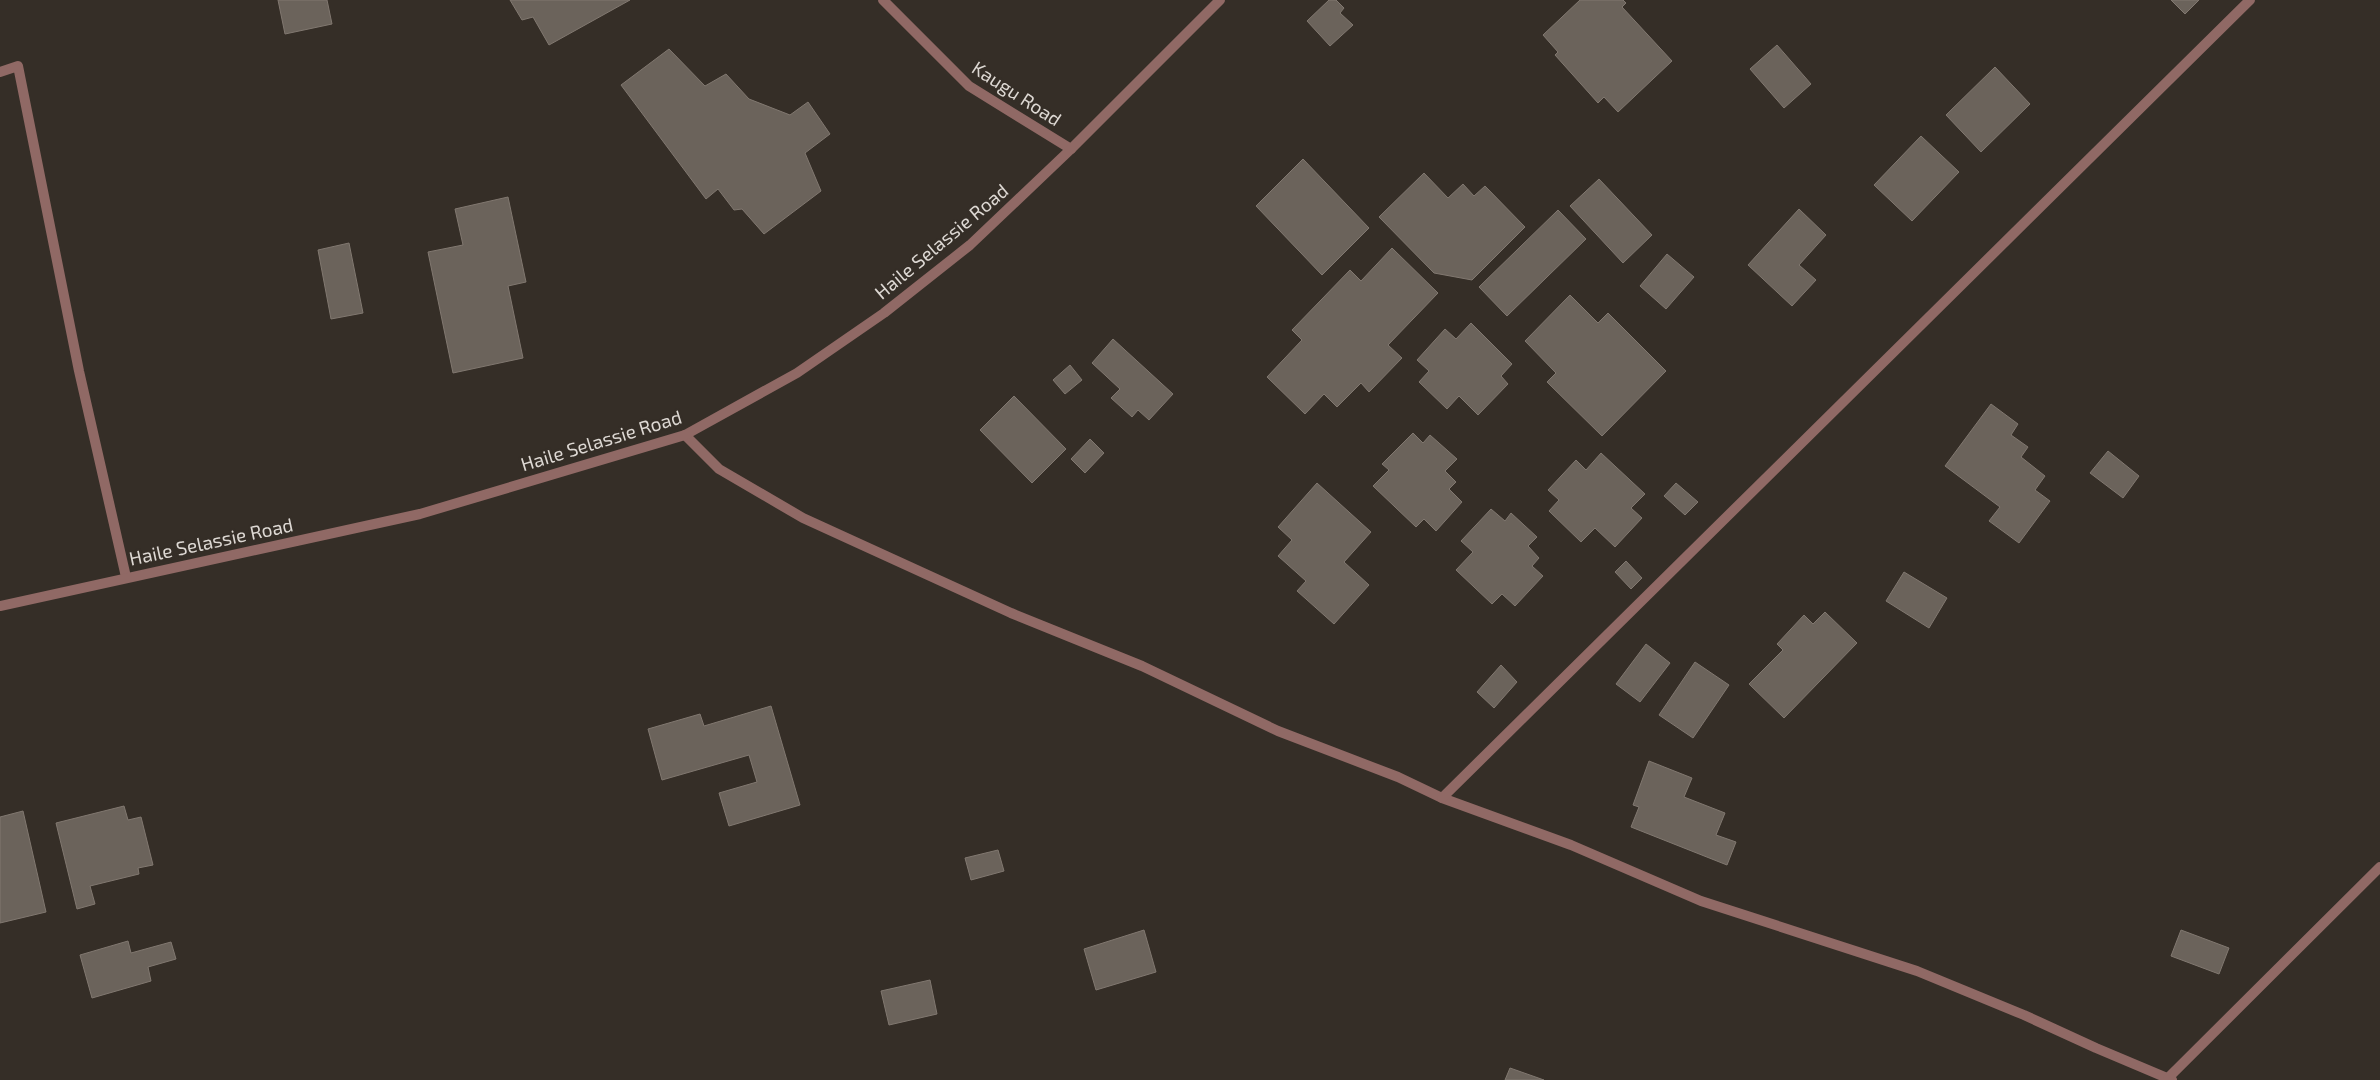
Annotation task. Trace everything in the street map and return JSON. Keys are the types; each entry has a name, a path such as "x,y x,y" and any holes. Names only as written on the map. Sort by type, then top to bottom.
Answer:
{"street":[{"name":"Kaugu Road","path":"883,0 969,86 1071,149"},
{"name":"Haile Selassie Road","path":"0,606 420,514 685,435 797,374 884,313 970,245 1071,149 1220,0"},
{"path":"1442,798 2250,0"},
{"path":"0,72 18,66 79,371 126,577"},
{"path":"685,435 719,469 803,518 1011,613 1142,666 1278,731 1398,777 1442,798 1571,845 1701,901 1917,971 2024,1015 2170,1079 2380,867"}],"building":[{"path":"278,0 327,0 332,24 285,34"},
{"path":"510,0 630,0 549,45 533,17 522,20"},
{"path":"1329,0 1336,0 1344,8 1340,13 1353,25 1330,46 1307,21"},
{"path":"1580,0 1623,0 1626,3 1622,7 1672,61 1618,112 1604,97 1598,103 1555,55 1558,52 1543,35"},
{"path":"2171,0 2199,0 2185,14"},
{"path":"1777,45 1811,84 1784,108 1750,69"},
{"path":"669,49 705,86 726,74 749,99 790,115 808,102 830,134 805,153 821,191 764,234 742,209 734,210 718,189 706,199 621,85"},
{"path":"1995,67 2030,104 1981,152 1946,115"},
{"path":"1921,136 1959,172 1912,221 1874,185"},
{"path":"1303,159 1369,228 1322,275 1256,206"},
{"path":"1424,173 1448,198 1463,184 1474,196 1485,186 1525,227 1472,280 1434,273 1379,217"},
{"path":"1599,179 1652,235 1623,263 1570,206"},
{"path":"508,197 526,282 508,286 523,358 453,373 428,252 463,245 455,209"},
{"path":"1799,209 1826,235 1799,265 1816,280 1792,306 1748,265"},
{"path":"1558,210 1586,239 1507,316 1479,287"},
{"path":"349,243 363,313 331,319 318,250"},
{"path":"1392,248 1438,293 1388,345 1402,358 1369,392 1361,383 1337,407 1324,394 1305,414 1267,377 1302,340 1292,330 1350,270 1361,281"},
{"path":"1667,254 1694,277 1666,309 1640,286"},
{"path":"1570,295 1598,323 1608,313 1666,371 1602,436 1547,382 1556,373 1525,341"},
{"path":"1471,323 1512,364 1501,376 1508,384 1478,415 1459,396 1447,409 1419,382 1429,371 1417,360 1445,329 1456,339"},
{"path":"1113,339 1173,394 1149,420 1138,410 1132,417 1111,398 1120,389 1092,363"},
{"path":"1070,365 1082,380 1065,394 1053,380"},
{"path":"1014,396 1066,449 1032,483 980,430"},
{"path":"1991,404 2018,424 2011,435 2028,447 2021,457 2045,476 2035,490 2050,501 2019,543 1989,521 2000,507 1945,466"},
{"path":"1413,433 1423,443 1430,435 1457,459 1445,471 1456,482 1449,489 1462,502 1436,531 1424,519 1416,527 1373,486 1389,470 1382,464"},
{"path":"1090,439 1104,453 1085,473 1071,459"},
{"path":"2108,451 2139,476 2123,498 2090,473"},
{"path":"1601,453 1645,494 1631,508 1642,518 1615,547 1595,528 1581,542 1549,511 1559,500 1548,490 1576,460 1586,470"},
{"path":"1317,483 1371,532 1344,562 1369,585 1334,624 1297,591 1306,581 1278,556 1292,540 1278,527"},
{"path":"1676,483 1698,502 1685,515 1664,496"},
{"path":"1491,509 1505,521 1511,513 1537,537 1528,546 1539,558 1532,566 1543,576 1515,606 1502,594 1492,604 1456,570 1473,552 1461,541"},
{"path":"1626,561 1642,578 1631,589 1615,572"},
{"path":"1904,572 1947,598 1929,628 1886,601"},
{"path":"1825,612 1857,643 1784,718 1749,684 1783,650 1777,644 1804,615 1813,624"},
{"path":"1646,644 1670,663 1640,702 1616,684"},
{"path":"1695,662 1729,685 1693,738 1659,715"},
{"path":"1501,665 1517,682 1494,708 1477,692"},
{"path":"771,706 800,805 729,826 719,793 757,782 749,755 662,780 648,729 700,714 704,726"},
{"path":"1649,761 1692,778 1684,797 1725,813 1716,835 1736,842 1727,865 1631,827 1639,807 1633,805"},
{"path":"124,806 128,820 141,817 153,865 138,868 139,874 90,886 95,904 77,909 56,823"},
{"path":"23,811 46,912 0,923 0,817"},
{"path":"998,850 1004,871 971,880 965,858"},
{"path":"1144,930 1156,972 1096,990 1084,949"},
{"path":"2181,930 2229,948 2219,974 2171,956"},
{"path":"128,941 131,953 171,942 176,959 148,967 151,981 92,998 80,955"},
{"path":"930,980 937,1014 889,1025 881,991"},
{"path":"1510,1068 1544,1080 1505,1080"}]}
